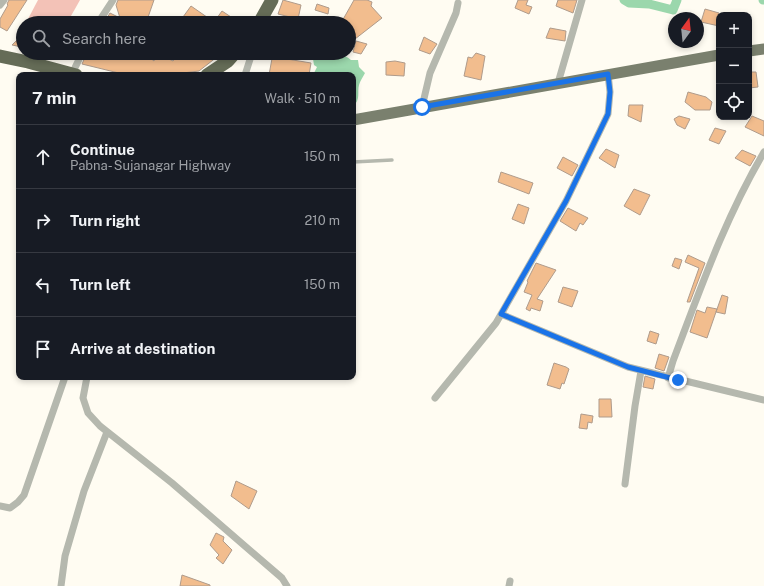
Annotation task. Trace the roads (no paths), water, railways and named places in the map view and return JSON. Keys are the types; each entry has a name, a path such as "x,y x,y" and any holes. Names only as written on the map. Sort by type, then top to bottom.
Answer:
{"highway":[{"path":"263,16 272,0"},
{"path":"0,56 16,60"},
{"path":"16,60 66,72"},
{"path":"212,72 229,60"}],"main road":[{"path":"752,51 764,49"},
{"path":"356,119 716,56"}],"street":[{"path":"0,6 4,0"},
{"path":"103,16 113,0"},
{"path":"558,83 582,0"},
{"path":"422,107 430,73 456,13 456,1"},
{"path":"75,72 79,60"},
{"path":"246,72 250,60"},
{"path":"435,398 496,323 566,201 608,114 610,92 608,74"},
{"path":"668,378 725,228 764,152"},
{"path":"501,314 641,371 764,400"},
{"path":"625,484 634,406 641,371"},
{"path":"0,506 10,508 24,495 64,380"},
{"path":"86,380 83,398 88,413 107,432 172,483 282,578 287,586"},
{"path":"61,586 65,556 84,491 107,432"}],"lane":[{"path":"356,162 392,160"}],"waterway":[{"path":"624,0 629,3 649,4 673,10 677,0"}]}
